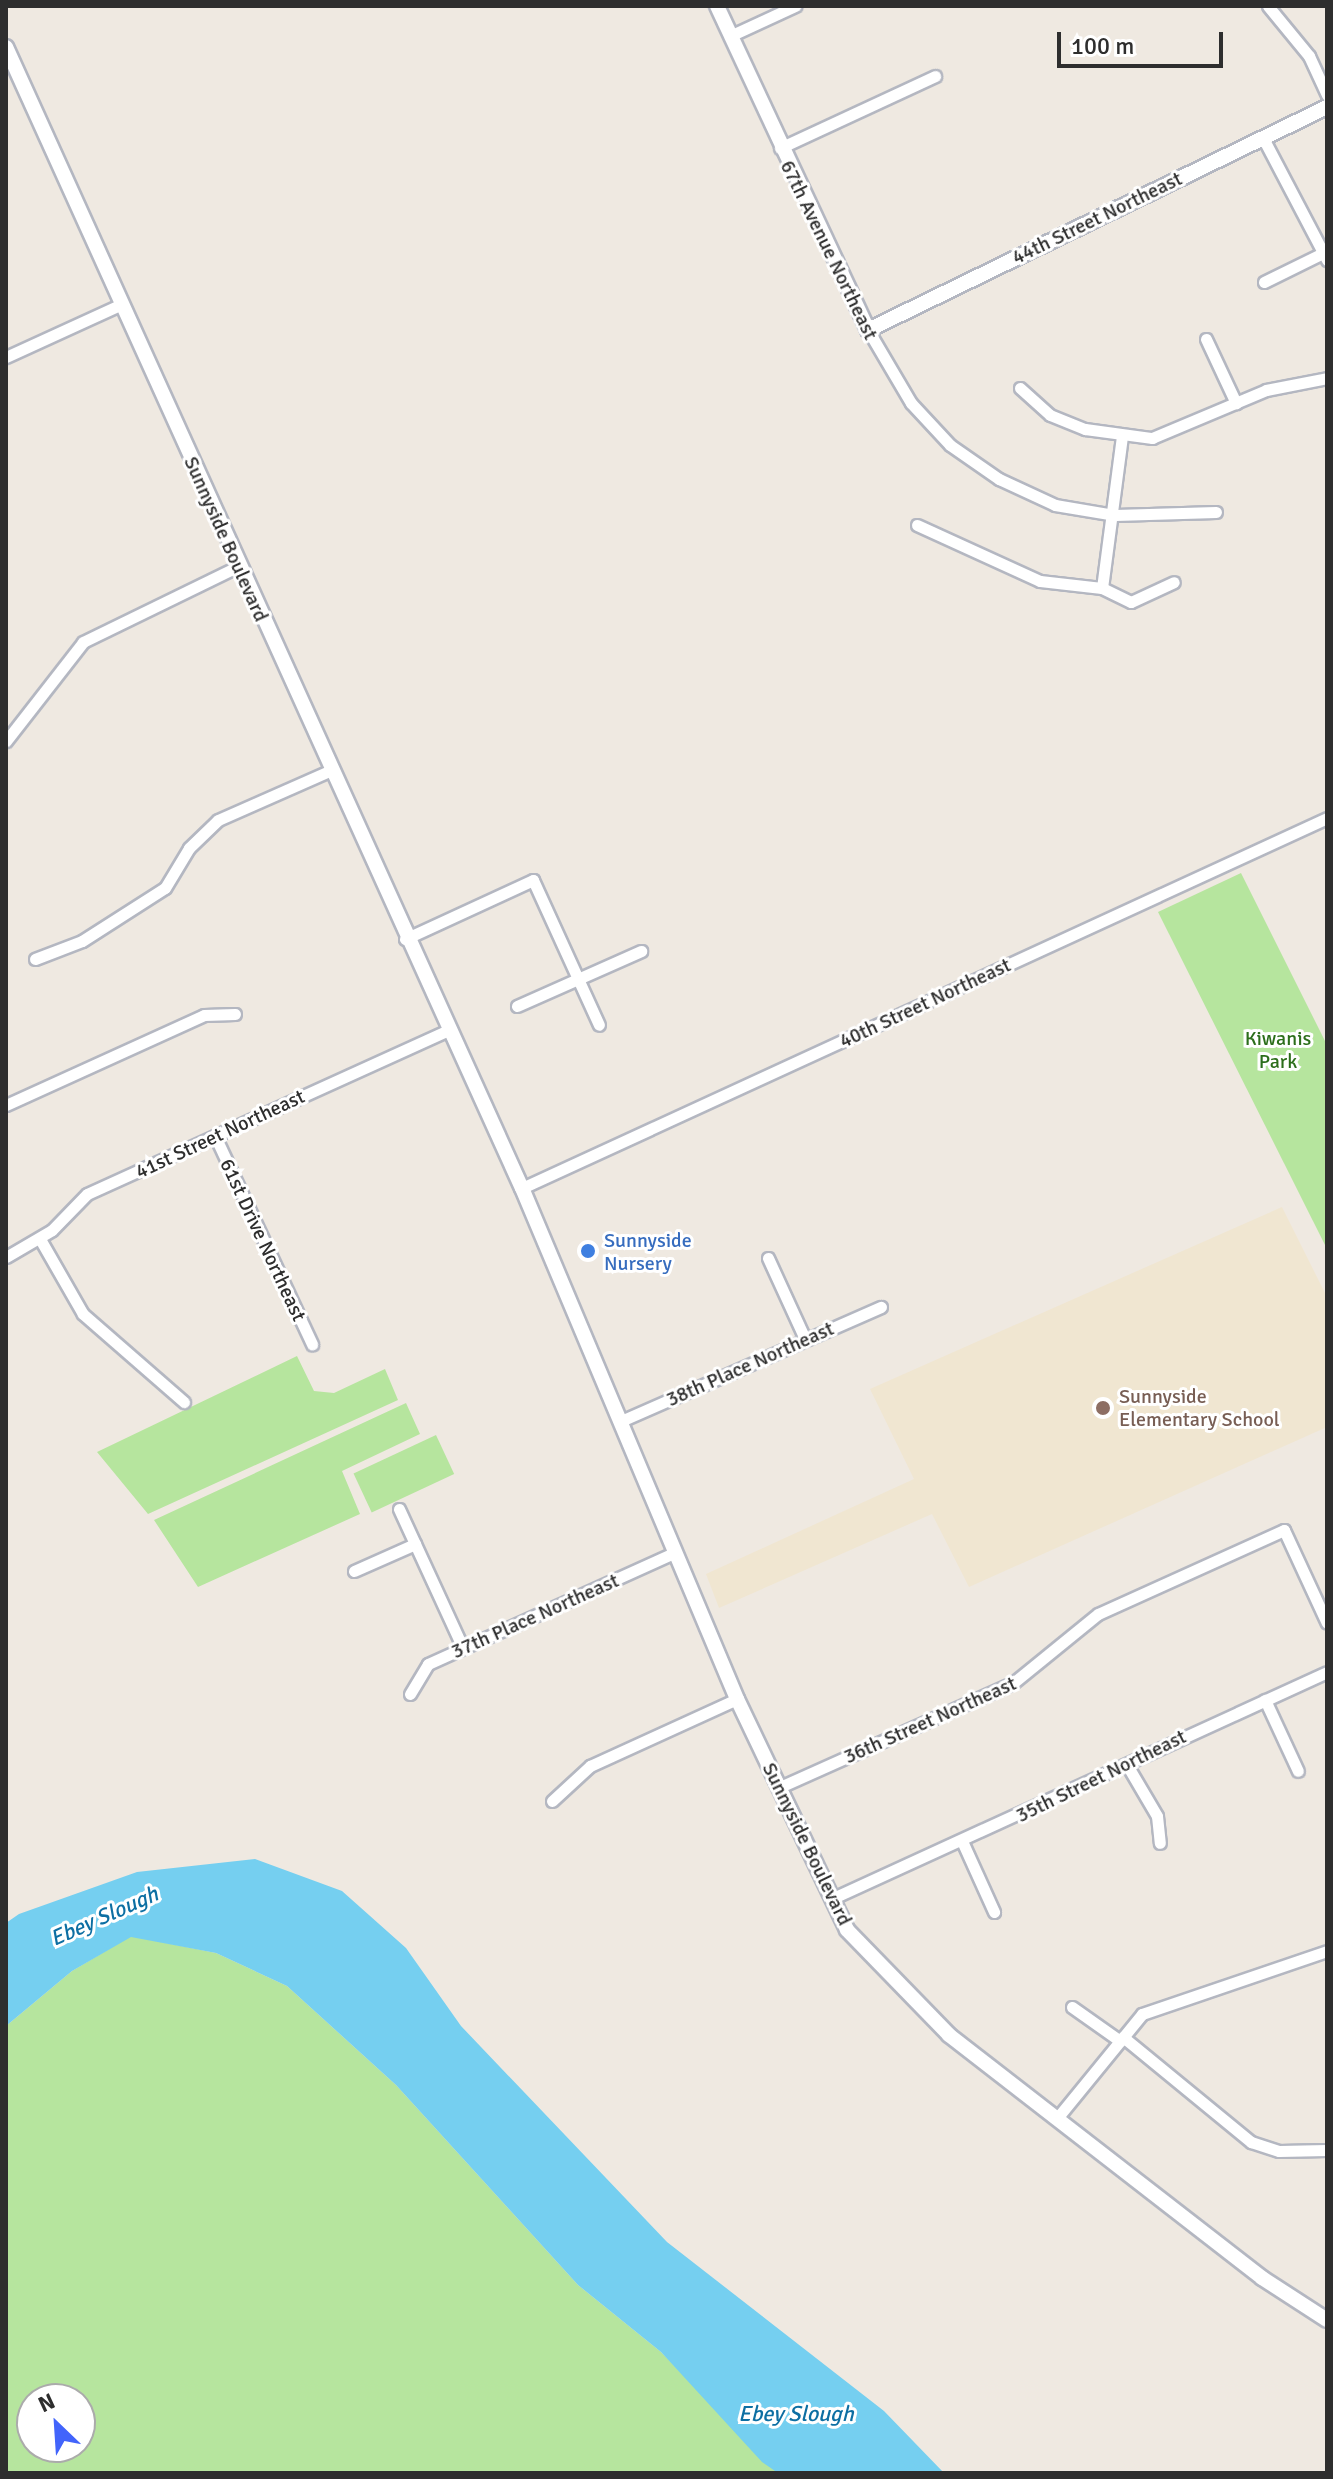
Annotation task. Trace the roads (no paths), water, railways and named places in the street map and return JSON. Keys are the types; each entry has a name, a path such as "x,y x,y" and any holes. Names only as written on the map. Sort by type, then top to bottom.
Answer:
{"street":[{"name":"67th Avenue Northeast","path":"717,6 780,148 868,330 911,403 950,445 1055,505 1115,515 1216,512"},
{"path":"730,36 795,6"},
{"path":"1268,6 1309,56 1327,95"},
{"name":"Sunnyside Boulevard","path":"6,47 329,771 522,1188 737,1699 831,1899 868,1959 915,2005 1262,2278 1327,2320"},
{"path":"780,148 935,76"},
{"name":"44th Street Northeast","path":"868,330 1327,107"},
{"path":"1263,138 1325,256 1264,282"},
{"path":"6,357 122,304"},
{"path":"1206,339 1236,403"},
{"path":"1020,388 1050,415 1122,436 1173,433 1236,403 1327,378"},
{"path":"1102,588 1115,515 1122,436"},
{"path":"917,525 1040,581 1102,588 1131,602 1174,582"},
{"path":"6,741 83,642 237,567"},
{"path":"35,959 82,941 165,888 189,848 218,820 329,771"},
{"name":"40th Street Northeast","path":"522,1188 1327,818"},
{"path":"405,939 533,880 599,1025"},
{"path":"517,1006 641,951"},
{"path":"6,1105 204,1015 235,1014"},
{"name":"41st Street Northeast","path":"6,1257 40,1239 87,1194 448,1030"},
{"name":"61st Drive Northeast","path":"215,1136 312,1344"},
{"path":"40,1239 83,1314 184,1402"},
{"path":"768,1258 805,1339"},
{"name":"38th Place Northeast","path":"621,1421 881,1307"},
{"path":"399,1509 463,1648"},
{"name":"36th Street Northeast","path":"780,1787 1013,1683 1098,1614 1284,1530 1327,1623"},
{"path":"354,1571 415,1544"},
{"name":"37th Place Northeast","path":"410,1694 428,1664 676,1552"},
{"name":"35th Street Northeast","path":"831,1899 1327,1672"},
{"path":"552,1801 590,1766 737,1699"},
{"path":"1265,1700 1298,1771"},
{"path":"1127,1765 1157,1816 1160,1843"},
{"path":"962,1841 994,1912"},
{"path":"1058,2117 1142,2014 1172,2000 1327,1951"},
{"path":"1072,2007 1122,2039 1251,2142 1279,2151 1327,2150"}],"water":[{"name":"Ebey Slough","path":"255,1859 342,1891 406,1948 461,2026 667,2242 884,2411 944,2473 778,2473 762,2462 661,2352 578,2285 396,2085 287,1986 216,1953 131,1937 72,1971 6,2026 6,1923 19,1914 137,1872"}],"place":[{"name":"Sunnyside Nursery","path":"588,1251"},
{"name":"Sunnyside Elementary School","path":"1103,1408"}],"park label":[{"name":"Kiwanis Park","path":"1278,1050"}]}
